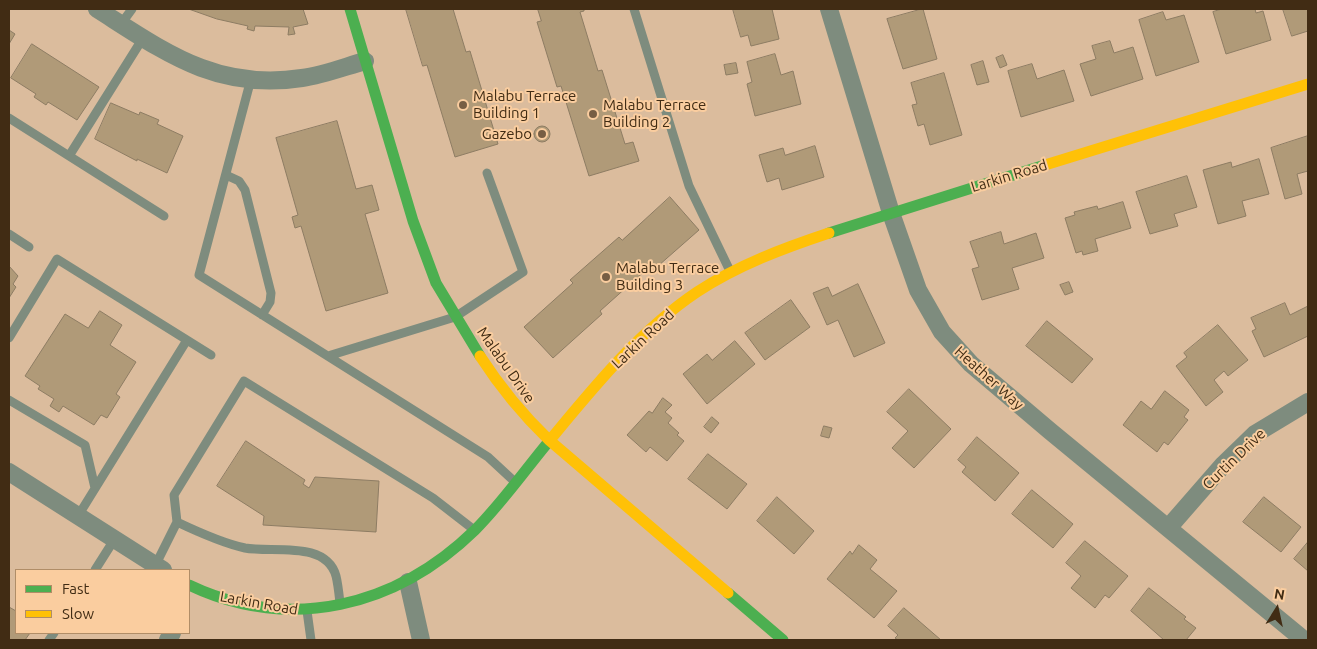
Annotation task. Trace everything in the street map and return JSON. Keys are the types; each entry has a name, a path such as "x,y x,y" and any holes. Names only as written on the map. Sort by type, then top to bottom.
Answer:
{"street":[{"path":"97,9 172,56 206,70 250,79 301,78 365,60"},
{"name":"Malabu Drive","path":"350,9 413,221 436,283 494,378 521,413 549,440 783,640"},
{"name":"Heather Way","path":"829,9 891,213 918,290 938,325 954,346 1050,431 1304,640"},
{"name":"Larkin Road","path":"190,589 283,610 307,610 341,605 387,593 408,582 457,546 475,530 549,440 636,343 698,291 731,272 800,243 891,213 1308,84"},
{"name":"Curtin Drive","path":"1169,527 1223,465 1255,434 1308,402"},
{"path":"9,472 159,568"},
{"path":"408,582 421,640"}],"lane":[{"path":"121,24 132,9"},
{"path":"634,9 689,186 731,272"},
{"path":"69,156 144,38"},
{"path":"250,79 199,275 488,457 515,482"},
{"path":"9,118 164,216"},
{"path":"328,356 456,317 524,272 487,173"},
{"path":"226,175 239,181 244,190 271,293 270,302 262,315"},
{"path":"9,234 29,247"},
{"path":"9,338 57,259 211,355"},
{"path":"78,516 187,340"},
{"path":"159,568 177,522 174,495 244,381 433,498 475,530"},
{"path":"9,400 85,445 95,488"},
{"path":"177,522 205,535 246,548 306,552 319,556 329,564 336,574 341,605"},
{"path":"96,569 114,540"},
{"path":"307,610 311,640"}],"building":[{"path":"189,9 303,9 308,24 293,27 295,34 288,35 289,27 255,26 254,31 247,29 248,26 217,19"},
{"name":"Malabu Terrace Building 1","path":"406,9 453,9 466,52 470,51 498,144 455,157 427,65 423,66"},
{"name":"Malabu Terrace Building 2","path":"538,9 584,9 584,11 580,12 598,71 602,70 625,144 633,142 639,161 589,176 561,86 557,87 537,22 541,21"},
{"path":"733,9 772,9 779,39 751,46 748,35 741,37"},
{"path":"923,9 937,59 903,69 887,19"},
{"path":"1222,9 1255,9 1256,13 1263,11 1271,40 1226,54 1213,12"},
{"path":"1283,9 1308,9 1308,31 1292,36"},
{"path":"1163,12 1166,20 1184,15 1199,62 1156,76 1139,20"},
{"path":"9,30 15,34 9,44"},
{"path":"1110,41 1114,53 1133,47 1143,79 1091,96 1080,64 1096,59 1092,46"},
{"path":"32,44 99,87 77,120 48,102 46,105 34,97 36,94 11,78"},
{"path":"775,54 781,75 793,71 801,104 755,116 747,84 752,82 747,62"},
{"path":"1003,55 1007,65 1000,68 996,58"},
{"path":"983,61 989,82 977,85 971,65"},
{"path":"736,63 738,73 726,75 724,65"},
{"path":"1032,64 1037,79 1064,70 1074,101 1021,117 1008,71"},
{"path":"944,73 962,135 930,145 924,124 918,126 912,105 917,104 911,83"},
{"path":"111,103 139,115 140,112 159,120 157,124 183,136 167,173 137,159 137,161 95,139"},
{"path":"337,121 356,189 372,185 379,210 365,214 388,293 326,311 301,226 295,228 292,217 298,215 276,138"},
{"name":"Gazebo","path":"542,126 550,134 542,142 534,134"},
{"path":"1308,136 1308,171 1297,174 1302,194 1285,199 1271,148"},
{"path":"815,146 824,177 782,190 779,178 767,182 759,155 783,148 785,155"},
{"path":"1259,159 1269,194 1242,201 1246,216 1218,224 1203,170 1231,162 1232,167"},
{"path":"1187,176 1197,207 1174,214 1178,226 1150,234 1136,192"},
{"name":"Malabu Terrace Building 3","path":"670,197 699,230 650,273 647,269 600,311 602,314 553,358 524,327 573,283 570,280 619,237 622,240"},
{"path":"1123,202 1131,228 1095,239 1098,251 1083,255 1082,251 1076,253 1065,218 1075,215 1074,212 1097,206 1098,209"},
{"path":"1001,232 1004,244 1036,233 1044,258 1012,268 1019,289 982,300 972,269 979,267 970,242"},
{"path":"9,266 18,276 13,284 16,287 9,298"},
{"path":"1069,282 1073,292 1065,295 1060,285"},
{"path":"858,284 885,343 854,357 838,320 827,325 813,293 828,287 832,296"},
{"path":"791,300 810,327 765,360 745,333"},
{"path":"1285,303 1290,315 1308,306 1308,336 1264,357 1252,331 1256,329 1251,318"},
{"path":"100,311 122,325 110,345 136,362 116,394 120,397 107,418 101,415 94,425 63,406 59,412 50,406 54,399 38,389 40,386 25,376 65,314 88,328"},
{"path":"1047,321 1093,359 1072,383 1026,346"},
{"path":"1218,325 1248,360 1228,376 1224,371 1214,380 1223,392 1206,406 1176,366 1187,357 1184,353"},
{"path":"735,341 755,364 707,404 683,374 707,354 712,360"},
{"path":"909,389 951,429 914,468 892,448 908,431 887,412"},
{"path":"1165,391 1189,410 1184,417 1188,420 1168,445 1164,442 1157,452 1123,425 1141,401 1151,409"},
{"path":"663,398 672,405 665,412 672,418 668,423 679,433 677,435 684,441 667,461 650,447 646,452 627,435 649,411 652,413"},
{"path":"712,417 719,423 711,433 704,427"},
{"path":"824,426 832,428 829,438 821,436"},
{"path":"977,437 1019,473 995,501 962,472 966,467 958,460"},
{"path":"246,441 305,480 303,484 309,488 315,477 379,481 376,532 263,525 264,516 217,486"},
{"path":"708,454 747,484 727,509 688,479"},
{"path":"1032,490 1073,524 1053,548 1012,514"},
{"path":"777,497 814,531 794,554 757,521"},
{"path":"1264,497 1301,527 1281,552 1243,522"},
{"path":"1085,541 1128,576 1109,598 1105,595 1095,608 1071,588 1081,576 1066,563"},
{"path":"1308,542 1308,571 1294,559"},
{"path":"859,545 877,560 870,569 897,591 874,618 827,579 850,551 852,554"},
{"path":"1149,588 1186,617 1184,619 1196,628 1186,640 1164,640 1131,611"},
{"path":"9,607 15,610 15,634 29,634 25,640 9,640"},
{"path":"904,608 941,640 898,640 895,638 898,635 888,626"}],"traffic: fast":[{"path":"350,9 413,221 436,283 480,356"},
{"path":"829,233 1045,165"},
{"path":"190,585 227,600 265,607 303,609 340,604 376,594 411,578 444,556 475,530 504,498 550,440"},
{"path":"728,593 783,640"}],"traffic: slow":[{"path":"1045,165 1308,84"},
{"path":"550,440 618,361 676,307 713,282 745,265 829,233"},
{"path":"480,356 512,400 549,440 728,593"}],"place":[{"name":"Malabu Terrace Building 1","path":"463,105"},
{"name":"Malabu Terrace Building 2","path":"593,114"},
{"name":"Gazebo","path":"542,134"},
{"name":"Malabu Terrace Building 3","path":"606,277"}]}
